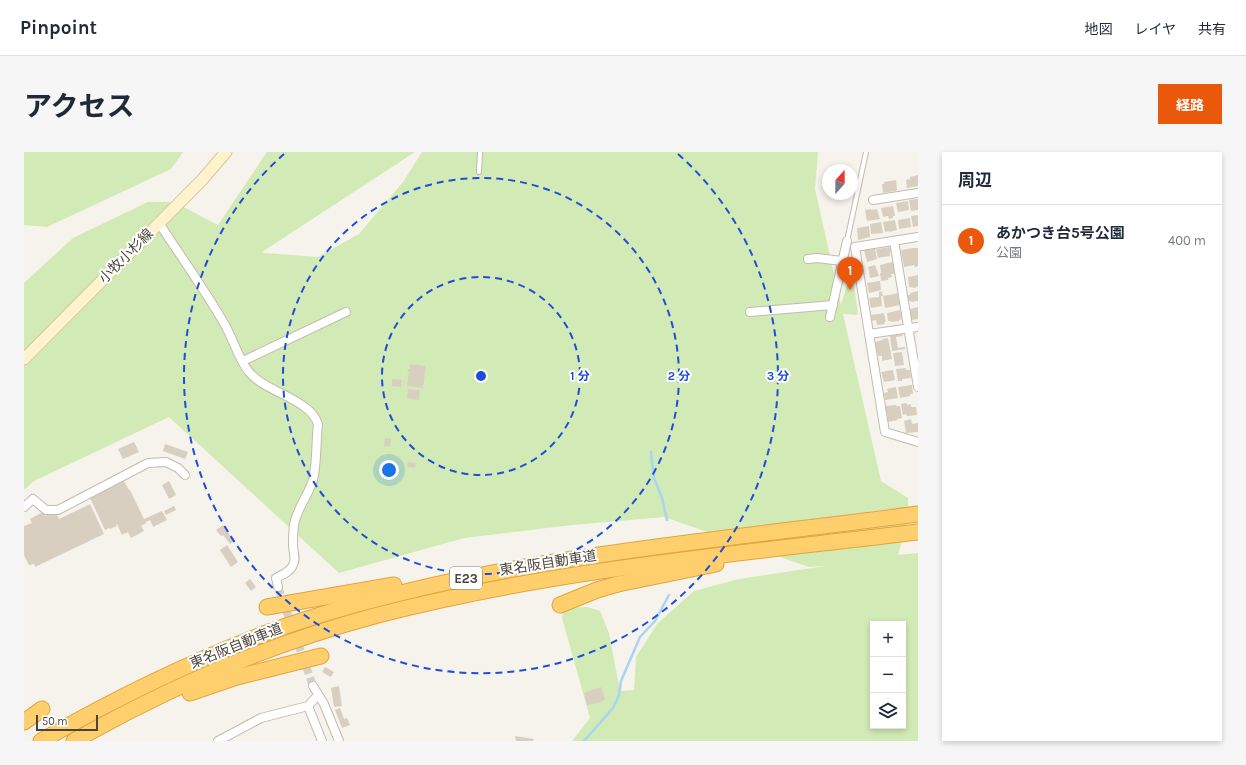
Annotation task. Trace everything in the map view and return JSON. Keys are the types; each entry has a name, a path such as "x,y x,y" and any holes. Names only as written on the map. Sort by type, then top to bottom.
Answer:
{"highway":[{"name":"東名阪自動車道","path":"41,741 169,674 270,632 324,614 381,598 478,575 535,565 682,544 918,514"},
{"name":"東名阪自動車道","path":"76,740 125,713 225,667 278,647 378,615 474,593 544,580 685,559 918,532"},
{"path":"560,605 597,590 618,584 816,544"},
{"path":"267,607 492,569 535,565"},
{"path":"76,740 208,686 237,677 321,656"},
{"path":"24,722 42,709"}],"main road":[{"name":"小牧小杉線","path":"24,360 202,180 226,152"}],"street":[{"path":"874,200 918,193"},
{"path":"159,223 226,326 248,371 262,384 301,405 313,414 318,424 314,475 310,489 298,512 294,526 293,547 295,556 293,565 287,572 276,578 278,587"},
{"path":"918,237 855,247 885,432 918,442"},
{"path":"830,317 847,241"},
{"path":"894,241 918,387"},
{"path":"808,259 817,258 842,260 857,263"},
{"path":"750,312 833,305"},
{"path":"243,361 346,312"},
{"path":"869,334 918,327"},
{"path":"24,507 33,499 46,510 58,510 148,463 166,462 178,468 185,475"},
{"path":"314,686 324,704 339,741"},
{"path":"218,741 261,718 308,706 318,695"},
{"path":"308,706 322,741"}],"lane":[{"path":"479,172 480,152"},
{"path":"847,241 866,152"}],"green space":[{"path":"24,152 183,152 171,169 47,227 24,225"},
{"path":"267,152 415,152 262,252 318,257 359,234 403,182 422,152 818,152 815,189 841,305 852,268 858,315 843,314 881,481 908,498 908,520 898,555 918,553 918,741 572,741 590,718 562,618 563,612 567,608 587,607 600,611 609,633 620,691 634,690 636,657 657,624 694,591 739,579 826,566 809,567 664,517 572,525 464,538 339,573 169,417 34,481 24,490 24,283 73,238 148,202 174,202 218,225"}],"building":[{"path":"918,175 918,186 907,188 906,180 910,179 910,177"},
{"path":"896,180 896,191 883,193 882,184 884,184 884,182"},
{"path":"918,199 918,210 911,211 909,200"},
{"path":"908,201 909,210 898,212 896,203"},
{"path":"893,206 895,216 889,219 888,216 883,217 881,208"},
{"path":"877,209 880,219 867,221 865,210"},
{"path":"918,215 918,226 913,227 911,216"},
{"path":"910,218 911,227 899,229 898,220"},
{"path":"895,220 897,230 885,232 883,222"},
{"path":"881,222 883,233 871,234 870,224"},
{"path":"869,226 870,237 858,240 857,228"},
{"path":"891,247 892,251 890,252 890,256 878,258 876,249"},
{"path":"875,248 877,259 867,262 864,250"},
{"path":"918,248 918,266 915,267 914,265 904,267 901,250"},
{"path":"892,262 894,263 896,274 891,274 892,277 888,278 888,280 881,281 880,265"},
{"path":"875,265 879,276 870,278 868,267"},
{"path":"918,275 918,286 916,288 909,287 908,277"},
{"path":"880,281 881,290 869,293 867,283"},
{"path":"882,291 882,306 871,308 869,298 879,297 879,292"},
{"path":"918,291 918,301 907,301 907,295"},
{"path":"899,293 900,297 898,297 900,305 885,308 883,296"},
{"path":"918,307 918,319 911,320 910,309"},
{"path":"900,310 902,319 899,321 888,321 887,313"},
{"path":"884,313 885,324 877,325 876,320 872,321 871,315"},
{"path":"902,334 903,336 896,337 898,348 905,347 905,349 892,351 890,336"},
{"path":"888,338 892,359 882,361 882,356 878,356 875,342"},
{"path":"902,352 904,365 895,366 893,353"},
{"path":"410,364 426,366 423,388 407,386 409,372 407,371 410,369"},
{"path":"906,368 906,370 910,370 911,378 898,381 896,369"},
{"path":"893,370 895,380 884,382 881,372"},
{"path":"392,379 402,380 401,387 392,386"},
{"path":"912,385 913,394 900,398 898,387"},
{"path":"896,387 898,398 885,400 884,393 888,392 887,389"},
{"path":"408,389 420,390 419,400 407,398"},
{"path":"907,403 907,405 911,404 911,407 916,407 917,415 903,415 901,404"},
{"path":"885,406 900,406 902,418 888,422"},
{"path":"911,419 912,424 918,423 918,432 906,433 904,421"},
{"path":"385,438 391,439 390,447 384,446"},
{"path":"134,442 139,452 123,459 118,449"},
{"path":"165,444 188,452 185,459 163,451"},
{"path":"408,462 416,463 415,468 407,467"},
{"path":"119,479 121,483 124,481 130,490 144,519 162,511 167,520 153,527 150,520 146,522 141,526 144,531 131,538 128,532 122,535 117,524 117,526 105,530 90,498 93,497 91,493 96,491 98,494 106,490 104,486 109,484 110,488 116,485 114,481"},
{"path":"169,481 176,495 169,499 162,485"},
{"path":"90,504 104,534 35,567 34,564 29,565 24,555 24,526 32,523 30,519 43,512 45,516 55,511 59,519"},
{"path":"174,506 176,510 166,515 164,511"},
{"path":"223,525 234,541 230,544 223,535 221,536 216,530"},
{"path":"227,545 238,562 231,567 220,550"},
{"path":"250,579 256,587 251,591 245,583"},
{"path":"325,667 334,672 331,677 322,672"},
{"path":"339,686 342,706 334,707 331,688"},
{"path":"601,687 605,700 587,705 584,693"},
{"path":"340,708 344,719 347,718 350,725 342,728 335,710"},
{"path":"515,736 534,739 533,741 516,741"}],"waterway":[{"path":"651,452 654,478 662,498 667,520"},
{"path":"584,741 613,708 619,695 621,681 640,637 655,621 669,595"}],"tunnel":[{"path":"278,587 313,686"}],"place":[{"name":"あかつき台5号公園","path":"850,290"}]}
